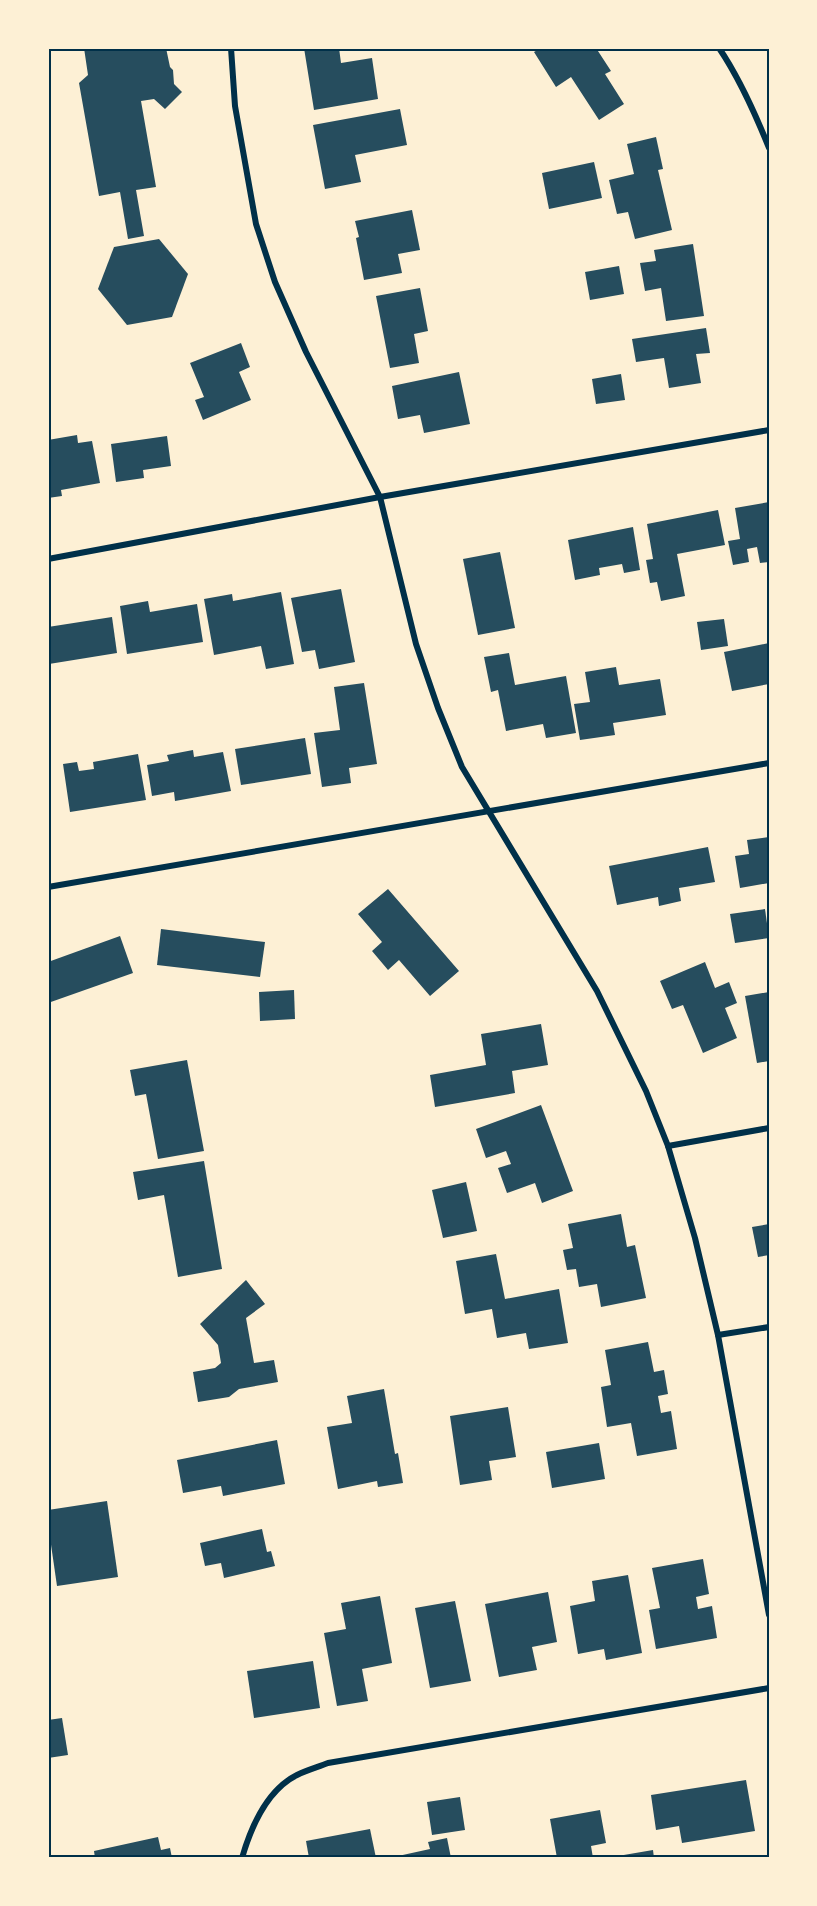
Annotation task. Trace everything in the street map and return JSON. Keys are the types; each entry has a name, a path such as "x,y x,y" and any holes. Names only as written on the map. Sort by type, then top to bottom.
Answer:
{"street":[{"path":"231,48 235,106 256,224 275,282 306,352 380,497 416,644 438,708 462,767 597,991 646,1091 668,1146 695,1238 718,1335 769,1615"},
{"path":"719,48 756,115 769,148"},
{"path":"48,559 380,497 769,430"},
{"path":"48,887 769,763"},
{"path":"668,1146 769,1128"},
{"path":"718,1335 769,1327"},
{"path":"242,1858 259,1814 274,1793 296,1775 328,1763 769,1688"}],"building":[{"path":"84,48 166,48 170,67 173,70 174,84 182,92 165,109 154,99 141,101 156,187 136,190 144,236 128,239 120,192 99,196 79,83 88,75"},
{"path":"304,48 339,48 341,63 372,58 378,99 314,110"},
{"path":"541,48 596,48 611,71 605,74 624,104 599,120 571,77 556,87 534,52"},
{"path":"400,109 407,145 355,155 361,182 325,189 313,125"},
{"path":"656,137 663,169 658,170 672,230 635,239 628,212 617,214 609,180 634,174 627,144"},
{"path":"594,162 602,198 549,209 542,173"},
{"path":"412,210 420,250 398,254 402,273 364,280 355,221"},
{"path":"159,239 188,274 172,317 127,325 98,289 114,247"},
{"path":"693,244 704,316 666,321 661,288 645,291 640,263 656,261 654,250"},
{"path":"619,266 624,294 590,300 585,272"},
{"path":"420,288 428,331 414,334 419,363 390,368 376,296"},
{"path":"706,328 710,353 696,354 701,383 669,388 664,358 636,362 632,339"},
{"path":"241,343 250,367 239,372 251,400 203,420 195,400 204,397 190,363"},
{"path":"459,372 470,424 424,433 420,415 398,419 392,386"},
{"path":"621,374 625,400 596,404 592,379"},
{"path":"77,435 78,443 92,441 100,483 61,490 62,496 48,498 48,440"},
{"path":"167,436 171,466 143,470 144,478 116,482 111,444"},
{"path":"769,502 769,562 760,563 757,547 747,549 749,562 733,565 728,541 740,539 735,508"},
{"path":"718,510 725,545 677,554 685,596 661,601 657,582 650,583 646,560 653,559 647,524"},
{"path":"633,527 640,570 624,573 622,564 599,568 600,575 575,580 568,540"},
{"path":"500,552 515,628 478,635 463,559"},
{"path":"341,589 355,662 319,669 315,650 302,652 291,598"},
{"path":"281,592 294,664 266,669 261,646 214,655 204,599 232,594 233,601"},
{"path":"148,601 150,612 197,604 203,642 127,654 120,606"},
{"path":"112,617 117,653 49,664 48,627"},
{"path":"724,619 728,646 701,650 697,622"},
{"path":"769,643 769,684 732,691 724,652"},
{"path":"509,653 515,685 566,676 576,733 546,738 543,724 506,731 498,690 491,692 484,657"},
{"path":"616,667 619,685 660,679 666,715 613,723 615,735 580,740 574,704 590,702 585,672"},
{"path":"364,683 377,764 349,768 351,783 322,787 314,733 340,730 334,687"},
{"path":"305,738 311,774 241,785 235,749"},
{"path":"193,750 194,757 223,752 231,791 175,801 174,792 152,796 147,765 169,761 167,755"},
{"path":"138,754 146,800 70,812 63,764 77,762 79,771 94,769 93,762"},
{"path":"769,837 769,883 740,888 735,856 749,854 747,840"},
{"path":"708,847 715,882 679,888 681,901 659,906 658,897 617,905 609,866"},
{"path":"388,889 459,971 430,996 399,960 388,970 372,951 382,942 358,914"},
{"path":"765,909 769,938 735,943 730,914"},
{"path":"161,929 265,942 260,977 157,965"},
{"path":"120,936 133,973 48,1003 48,962"},
{"path":"705,962 715,988 729,982 737,1003 725,1008 737,1038 703,1053 683,1005 672,1009 660,981"},
{"path":"294,990 295,1019 260,1021 259,992"},
{"path":"769,992 769,1061 757,1063 745,996"},
{"path":"541,1024 548,1065 512,1071 515,1093 435,1107 430,1075 486,1065 481,1034"},
{"path":"187,1060 204,1151 158,1159 146,1094 135,1096 130,1070"},
{"path":"541,1105 573,1191 542,1203 535,1183 507,1193 498,1168 511,1164 506,1151 486,1158 476,1129"},
{"path":"204,1161 222,1269 178,1277 164,1195 138,1200 133,1172"},
{"path":"466,1182 477,1231 443,1238 432,1190"},
{"path":"621,1214 627,1247 635,1245 646,1298 601,1307 597,1284 579,1287 576,1269 567,1270 563,1250 573,1248 568,1224"},
{"path":"769,1224 769,1255 758,1257 752,1227"},
{"path":"496,1254 505,1299 559,1289 568,1343 529,1349 526,1333 497,1338 492,1309 465,1314 456,1261"},
{"path":"246,1280 265,1304 246,1318 254,1363 274,1360 278,1382 239,1389 229,1397 198,1402 193,1372 215,1368 221,1363 218,1345 200,1324"},
{"path":"648,1342 654,1372 664,1370 668,1394 658,1396 661,1413 671,1411 677,1449 637,1456 631,1423 607,1427 601,1387 611,1385 605,1350"},
{"path":"384,1389 395,1454 398,1453 403,1483 378,1487 377,1481 338,1489 327,1427 352,1423 347,1396"},
{"path":"508,1407 516,1457 489,1461 492,1480 460,1485 450,1416"},
{"path":"277,1440 285,1484 223,1496 221,1486 183,1493 177,1460"},
{"path":"599,1443 605,1479 552,1488 546,1452"},
{"path":"107,1501 118,1577 57,1586 48,1510"},
{"path":"262,1529 267,1552 271,1551 275,1566 224,1578 221,1563 205,1566 200,1543"},
{"path":"703,1559 709,1594 696,1597 698,1609 712,1606 717,1638 656,1649 649,1610 660,1608 652,1568"},
{"path":"628,1575 642,1653 606,1660 604,1649 578,1654 570,1606 595,1601 592,1581"},
{"path":"548,1592 557,1642 532,1647 537,1670 499,1677 485,1604"},
{"path":"380,1596 392,1663 362,1669 368,1701 337,1706 324,1633 346,1629 341,1603"},
{"path":"455,1601 471,1681 430,1688 415,1608"},
{"path":"313,1661 320,1708 254,1718 247,1671"},
{"path":"62,1718 68,1755 48,1758 48,1720"},
{"path":"746,1780 755,1831 682,1843 679,1826 656,1830 651,1795"},
{"path":"460,1797 465,1830 432,1835 427,1802"},
{"path":"600,1810 606,1843 591,1846 593,1858 557,1858 550,1819"},
{"path":"370,1829 376,1858 309,1858 306,1841"},
{"path":"158,1837 161,1850 170,1848 172,1858 95,1858 94,1851"},
{"path":"447,1838 451,1858 389,1858 430,1849 428,1842"},
{"path":"653,1850 654,1858 612,1858 612,1857"}]}
